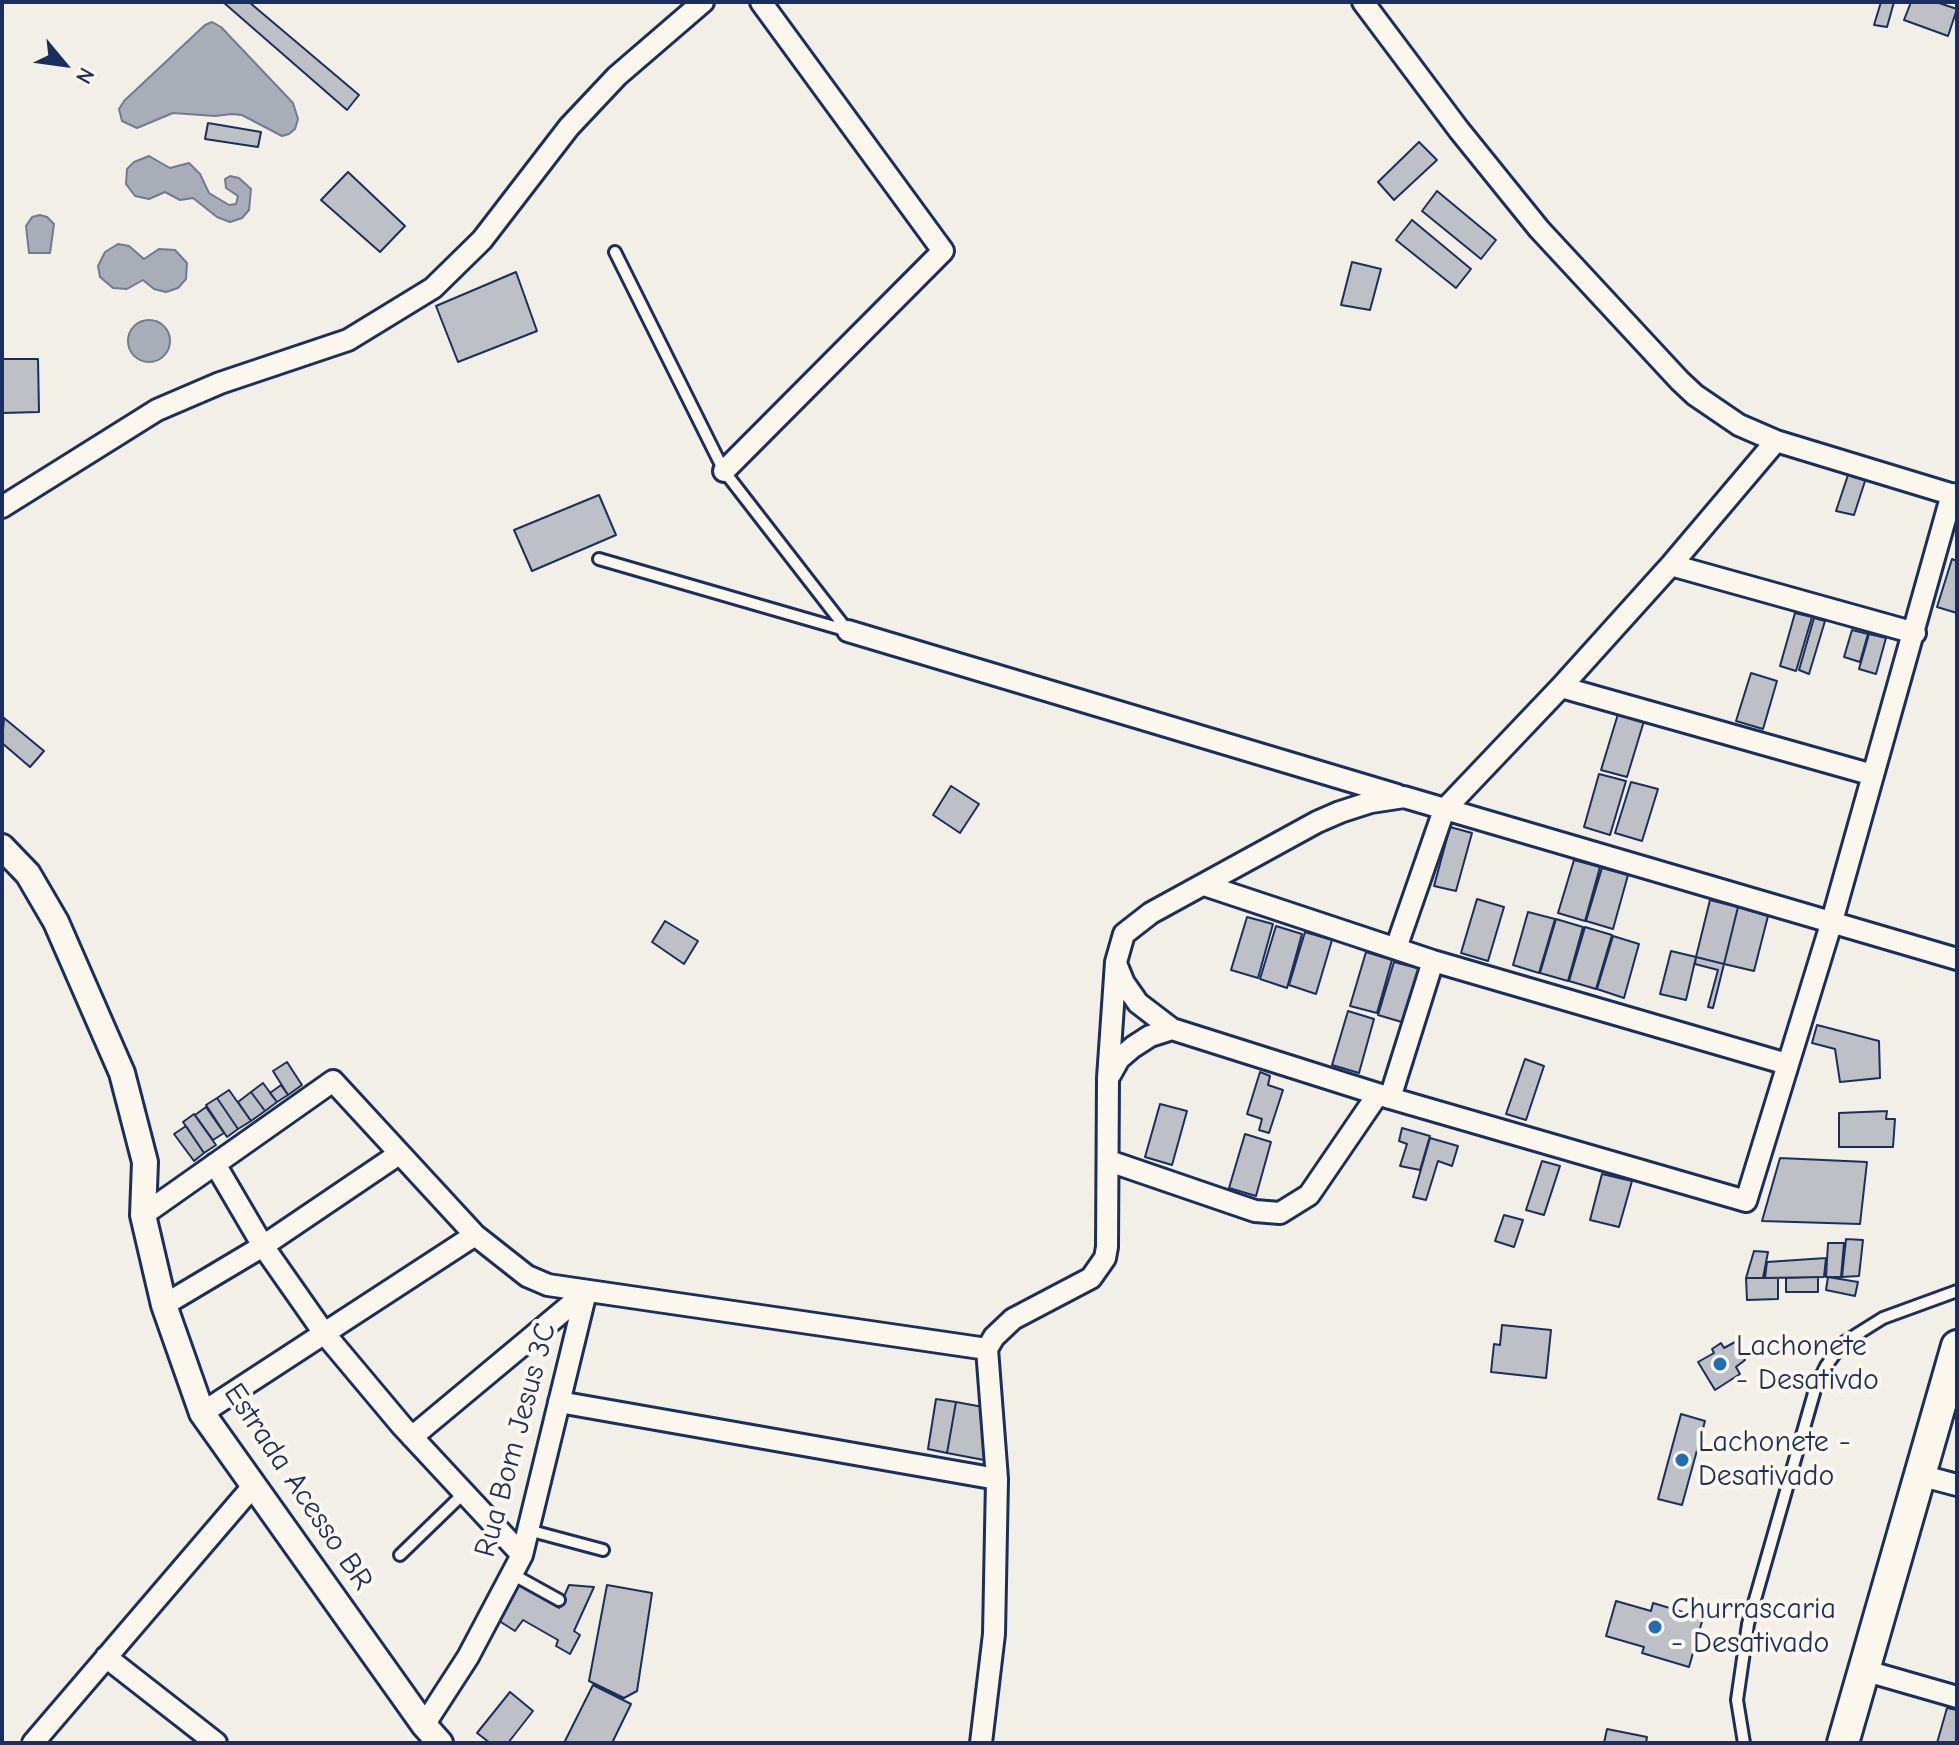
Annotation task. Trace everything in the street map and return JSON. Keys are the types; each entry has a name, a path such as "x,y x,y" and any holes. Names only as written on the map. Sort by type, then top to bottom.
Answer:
{"main road":[{"path":"1843,1743 1957,1346"}],"street":[{"path":"2,507 157,410 220,383 348,340 433,288 482,240 569,127 617,76 703,2"},
{"path":"724,471 943,251 761,2"},
{"path":"1116,962 1124,983 1138,1003 1172,1029 1384,1096 1746,1201 1832,921 1955,495 1776,441 1739,425 1717,411 1673,374 1539,229 1459,130 1363,2"},
{"path":"1396,948 1444,810 1671,565 1776,441"},
{"path":"1671,565 1915,633"},
{"path":"848,631 1444,810 1957,959"},
{"path":"1561,687 1873,775"},
{"path":"981,1743 994,1634 997,1479 987,1349 994,1337 1013,1319 1091,1278 1099,1268 1107,1247 1108,1078 1116,962 1124,934 1151,913 1317,822 1371,802 1404,797"},
{"name":"Estrada Acesso BR","path":"2,847 28,874 56,922 122,1073 145,1162 143,1215 164,1305 202,1413 432,1734"},
{"path":"1204,885 1433,961 1787,1064"},
{"path":"1109,1161 1255,1211 1280,1213 1309,1195 1384,1096 1433,961"},
{"path":"1108,1078 1119,1059 1133,1047 1150,1036 1172,1029"},
{"path":"143,1215 333,1081 475,1235 527,1276 548,1285 987,1349"},
{"path":"164,1305 263,1246 399,1154"},
{"path":"215,1164 263,1246 324,1333 412,1437 522,1555"},
{"path":"202,1413 475,1235"},
{"path":"412,1437 586,1292"},
{"name":"Rua Bom Jesus 3C","path":"432,1734 468,1657 522,1555 586,1292"},
{"path":"559,1402 997,1479"},
{"path":"1919,1475 1957,1485"},
{"path":"33,1743 254,1485"},
{"path":"106,1657 216,1743"},
{"path":"1863,1670 1957,1697"}],"lane":[{"path":"615,252 724,471 848,631"},
{"path":"599,559 848,631"},
{"path":"1744,1743 1737,1700 1748,1624 1816,1386 1843,1343 1883,1318 1957,1291"},
{"path":"400,1555 463,1494"},
{"path":"528,1530 603,1550"},
{"path":"512,1574 559,1600"}],"shaded area":[{"path":"212,22 221,27 293,103 298,119 295,129 289,134 282,136 242,115 232,114 173,113 137,128 122,121 119,109 124,101 205,25"},
{"path":"149,156 170,168 189,163 200,174 209,193 229,205 236,204 238,196 226,188 225,179 230,176 239,178 251,189 249,210 242,218 230,222 217,217 193,198 180,200 165,192 149,199 135,196 126,184 127,169 134,162"},
{"path":"40,215 54,224 50,253 29,253 26,226 32,217"},
{"path":"118,244 129,246 144,259 159,249 175,250 187,263 186,279 178,288 166,292 154,289 143,280 127,289 113,288 100,277 98,266 105,252"},
{"path":"149,320 164,326 170,341 164,356 149,362 134,356 128,341 134,326"}],"building":[{"path":"223,2 249,2 359,95 347,110"},
{"path":"1881,2 1894,2 1887,27 1874,25"},
{"path":"1911,2 1936,2 1957,9 1948,36 1904,20"},
{"path":"208,123 261,132 258,147 205,139"},
{"path":"1419,142 1437,160 1394,200 1378,182"},
{"path":"348,172 405,226 380,252 321,200"},
{"path":"1437,191 1496,240 1481,259 1422,211"},
{"path":"1412,220 1471,269 1456,288 1396,240"},
{"path":"1352,262 1381,269 1370,310 1341,305"},
{"path":"516,272 537,331 458,362 436,306"},
{"path":"2,359 38,359 39,412 2,413"},
{"path":"1849,472 1866,478 1854,515 1836,511"},
{"path":"599,495 616,535 532,571 514,530"},
{"path":"1952,559 1957,561 1957,613 1937,607"},
{"path":"1795,613 1812,617 1796,671 1780,666"},
{"path":"1814,618 1825,621 1809,674 1799,670"},
{"path":"1852,630 1868,634 1860,662 1844,657"},
{"path":"1869,634 1886,638 1876,674 1859,669"},
{"path":"1751,673 1777,681 1763,729 1736,721"},
{"path":"1618,714 1644,721 1627,777 1601,770"},
{"path":"4,718 44,751 30,767 2,743"},
{"path":"1599,774 1626,781 1610,835 1584,827"},
{"path":"1631,782 1658,789 1642,841 1615,833"},
{"path":"951,786 979,804 960,833 933,815"},
{"path":"1450,827 1472,833 1456,891 1434,886"},
{"path":"1574,860 1600,867 1585,921 1558,913"},
{"path":"1602,868 1628,875 1613,929 1586,921"},
{"path":"1477,899 1504,907 1488,961 1461,953"},
{"path":"1710,900 1738,907 1724,964 1696,957"},
{"path":"1738,907 1768,916 1754,971 1724,964"},
{"path":"1528,912 1555,919 1539,973 1513,965"},
{"path":"1247,917 1273,924 1258,978 1231,970"},
{"path":"1556,919 1583,927 1568,981 1540,973"},
{"path":"665,921 698,941 684,964 652,942"},
{"path":"1276,926 1302,934 1287,988 1260,979"},
{"path":"1585,927 1612,935 1596,989 1569,981"},
{"path":"1305,932 1332,940 1316,994 1289,985"},
{"path":"1613,936 1639,944 1624,998 1597,989"},
{"path":"1671,951 1696,957 1686,1000 1660,994"},
{"path":"1366,952 1392,960 1377,1013 1350,1006"},
{"path":"1696,957 1724,964 1713,1008 1708,1007 1718,970 1695,964"},
{"path":"1394,962 1421,969 1405,1023 1378,1015"},
{"path":"1348,1011 1374,1019 1359,1073 1332,1065"},
{"path":"1817,1025 1879,1041 1880,1078 1840,1082 1835,1049 1812,1043"},
{"path":"1525,1059 1544,1066 1526,1120 1506,1114"},
{"path":"287,1062 302,1085 288,1095 273,1071"},
{"path":"1260,1072 1270,1076 1268,1085 1283,1090 1269,1133 1259,1130 1262,1119 1247,1114"},
{"path":"263,1083 277,1102 265,1111 251,1092"},
{"path":"281,1085 288,1095 277,1102 270,1093"},
{"path":"229,1090 251,1121 238,1129 217,1098"},
{"path":"251,1092 265,1111 251,1121 238,1102"},
{"path":"217,1098 238,1129 227,1137 206,1105"},
{"path":"1160,1104 1187,1111 1172,1165 1145,1157"},
{"path":"206,1107 224,1133 213,1140 195,1115"},
{"path":"1887,1111 1886,1119 1895,1119 1893,1147 1839,1147 1839,1113"},
{"path":"194,1114 216,1145 204,1153 183,1122"},
{"path":"186,1126 204,1153 194,1161 174,1134"},
{"path":"1402,1128 1430,1136 1420,1170 1400,1166 1407,1144 1399,1141"},
{"path":"1245,1134 1271,1142 1256,1196 1229,1188"},
{"path":"1430,1138 1458,1146 1452,1166 1438,1161 1426,1200 1413,1197"},
{"path":"1780,1158 1867,1162 1860,1224 1762,1221"},
{"path":"1542,1161 1560,1166 1544,1215 1526,1210"},
{"path":"1602,1174 1632,1181 1619,1227 1590,1220"},
{"path":"1504,1215 1523,1220 1514,1247 1495,1241"},
{"path":"1846,1239 1863,1240 1859,1276 1842,1277"},
{"path":"1828,1243 1844,1243 1841,1277 1826,1277"},
{"path":"1754,1251 1768,1252 1763,1278 1746,1278"},
{"path":"1826,1258 1824,1277 1765,1278 1767,1262"},
{"path":"1818,1277 1818,1292 1786,1292 1786,1278"},
{"path":"1828,1277 1858,1282 1855,1296 1826,1290"},
{"path":"1746,1278 1778,1278 1778,1299 1747,1300"},
{"path":"1502,1325 1551,1330 1546,1378 1491,1372 1494,1344 1500,1345"},
{"name":"Lachonete - Desativdo","path":"1735,1342 1745,1360 1736,1367 1740,1374 1715,1390 1698,1362 1714,1353 1712,1349 1721,1343 1724,1348"},
{"path":"936,1399 956,1402 947,1453 928,1449"},
{"path":"956,1402 983,1407 984,1460 947,1453"},
{"name":"Lachonete - Desativado","path":"1681,1414 1705,1421 1682,1505 1658,1499"},
{"path":"516,1582 559,1608 569,1585 594,1587 574,1631 580,1635 570,1654 556,1646 558,1640 523,1620 515,1631 496,1619"},
{"path":"607,1585 652,1593 637,1691 624,1698 589,1681"},
{"name":"Churrascaria - Desativado","path":"1616,1601 1651,1611 1653,1603 1703,1618 1689,1667 1642,1653 1644,1647 1606,1636"},
{"path":"593,1685 631,1704 612,1743 564,1743"},
{"path":"510,1692 533,1711 508,1743 490,1743 477,1733"},
{"path":"1947,1708 1957,1710 1957,1743 1937,1743"},
{"path":"1607,1729 1647,1737 1646,1743 1604,1743"}],"place":[{"name":"Lachonete - Desativdo","path":"1720,1364"},
{"name":"Lachonete - Desativado","path":"1682,1460"},
{"name":"Churrascaria - Desativado","path":"1655,1627"}]}
